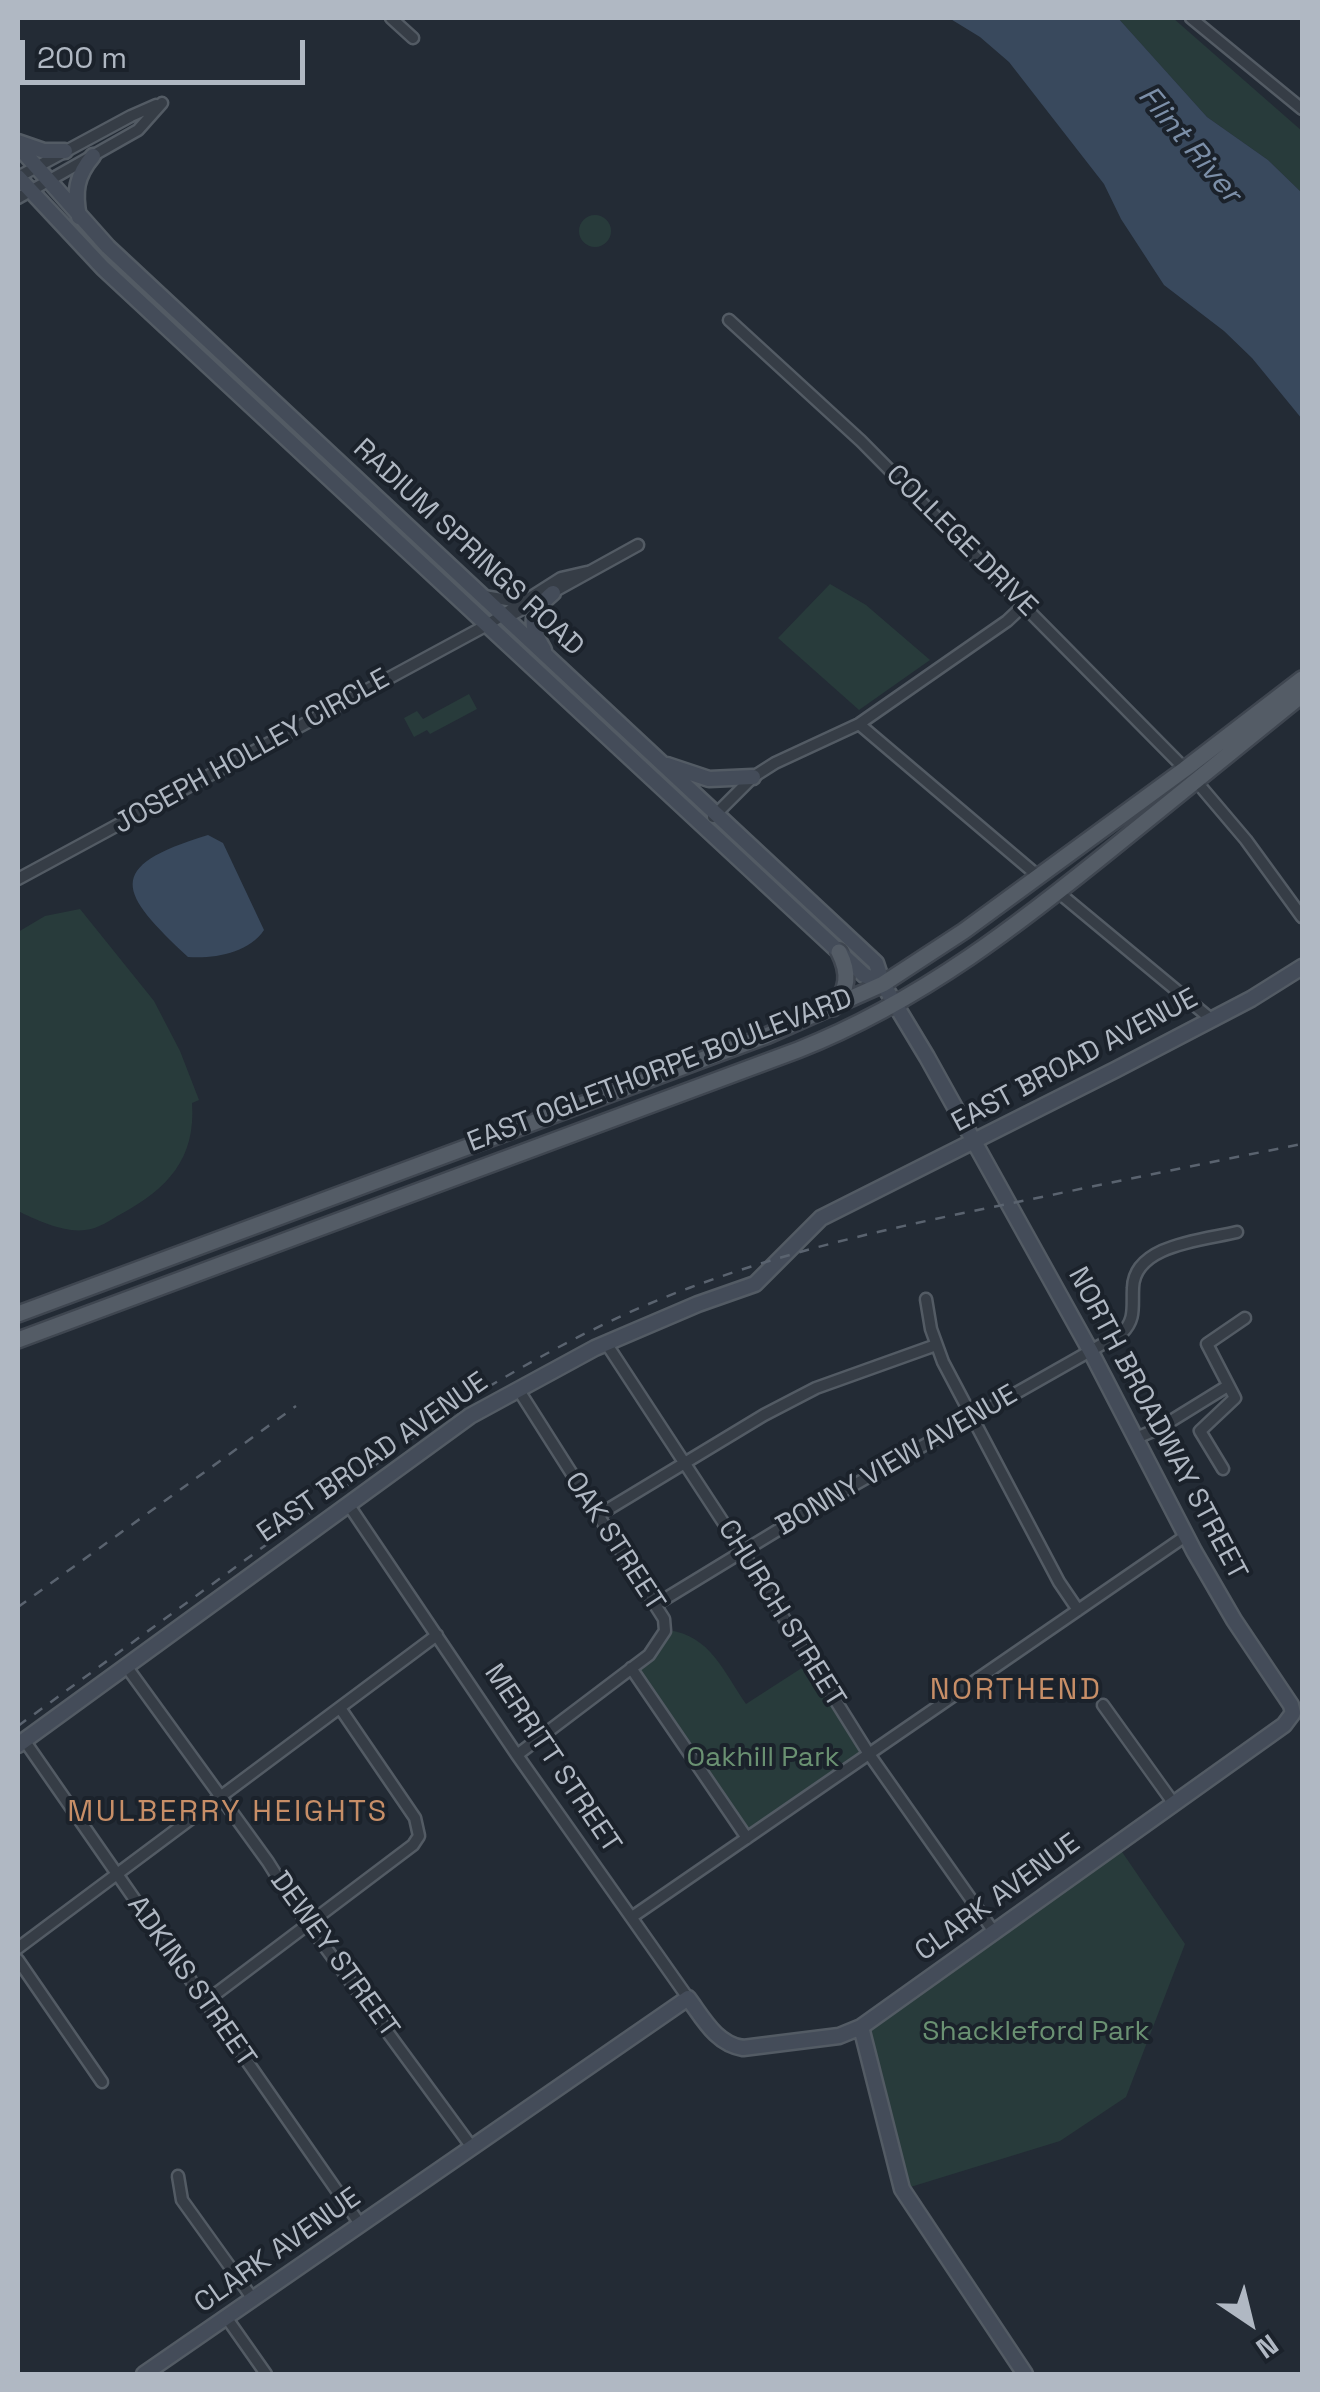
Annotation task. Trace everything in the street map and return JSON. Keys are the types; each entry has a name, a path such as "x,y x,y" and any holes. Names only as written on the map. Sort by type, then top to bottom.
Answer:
{"main road":[{"path":"18,144 66,151"},
{"name":"RADIUM SPRINGS ROAD","path":"18,144 80,218 876,964 883,984 897,1004"},
{"path":"80,218 77,181 93,156"},
{"name":"RADIUM SPRINGS ROAD","path":"18,177 24,195 703,828 864,975 883,984"},
{"path":"549,660 538,642 534,618 537,607 553,594"},
{"name":"EAST OGLETHORPE BOULEVARD","path":"18,1340 798,1050 897,1004 960,964 1058,892 1302,679"},
{"name":"EAST OGLETHORPE BOULEVARD","path":"18,1314 514,1131 832,1008 883,984 1141,801 1191,775 1302,695"},
{"path":"662,764 709,780 754,777"},
{"path":"1058,892 1061,874 1141,801"},
{"path":"832,1008 846,982 845,964 839,952"},
{"name":"EAST BROAD AVENUE","path":"21,1742 470,1416 606,1344 755,1284 821,1218 1210,1019 1302,966"},
{"name":"NORTH BROADWAY STREET","path":"897,1004 1234,1620 1291,1705 1292,1713 1284,1725"},
{"name":"CLARK AVENUE","path":"720,2038 743,2048 838,2036 861,2027 1284,1725"},
{"name":"CLARK AVENUE","path":"144,2374 688,1998"},
{"name":"MERRITT STREET","path":"688,1998 720,2038"},
{"path":"861,2027 902,2189 1026,2374"}],"street":[{"path":"392,18 413,38"},
{"path":"1191,18 1301,104"},
{"path":"18,177 162,103 138,130 24,195"},
{"name":"COLLEGE DRIVE","path":"729,320 861,441 1191,775 1246,840 1302,917"},
{"path":"502,617 553,594 638,545"},
{"path":"479,595 513,601 561,578 588,572"},
{"path":"502,617 531,594"},
{"path":"703,828 754,777 859,724 1024,606"},
{"name":"JOSEPH HOLLEY CIRCLE","path":"18,880 502,617"},
{"path":"859,724 1038,876"},
{"path":"1058,892 1210,1019"},
{"name":"BONNY VIEW AVENUE","path":"654,1605 1129,1326 1133,1318 1133,1282 1150,1257 1238,1232"},
{"path":"926,1299 936,1345 971,1417 1059,1582 1078,1610"},
{"path":"1223,1469 1200,1431 1235,1398 1207,1344 1245,1318"},
{"name":"CHURCH STREET","path":"606,1344 742,1551 868,1754 994,1932"},
{"path":"597,1516 816,1388 936,1345"},
{"path":"1136,1438 1158,1429 1226,1387"},
{"name":"OAK STREET","path":"518,1389 664,1619 665,1630 648,1655 631,1668"},
{"name":"MERRITT STREET","path":"348,1504 688,1998"},
{"path":"632,1917 1187,1534"},
{"path":"18,1948 437,1635"},
{"name":"DEWEY STREET","path":"126,1666 471,2146"},
{"path":"518,1755 631,1668 747,1838"},
{"path":"1103,1705 1174,1804"},
{"path":"205,2002 417,1839 420,1828 415,1818 340,1708"},
{"name":"ADKINS STREET","path":"21,1742 360,2224"},
{"path":"18,1960 102,2082"},
{"path":"178,2176 182,2200 252,2299"},
{"path":"226,2317 266,2374"}],"green space":[{"path":"1118,18 1173,18 1302,131 1302,193 1268,160 1207,117"},
{"path":"595,215 606,220 611,231 606,242 595,247 584,242 579,231 584,220"},
{"path":"830,584 866,605 930,660 859,710 778,638"},
{"path":"469,694 477,709 430,734 427,730 414,737 404,718 417,711 423,719"},
{"path":"80,909 154,1001 199,1100 192,1103 192,1123 183,1156 165,1183 104,1224 69,1230 18,1211 18,932 45,916"},
{"name":"Oakhill Park","path":"668,1630 706,1647 746,1704 811,1662 867,1754 747,1836 635,1670"},
{"name":"Shackleford Park","path":"1118,1846 1185,1944 1126,2097 1060,2141 904,2189 863,2028"}],"water":[{"name":"Flint River","path":"949,18 1118,18 1207,117 1268,160 1302,193 1302,419 1252,358 1164,285 1121,219 1104,184 1009,62 980,37"},
{"path":"208,835 223,843 264,930 249,944 230,953 188,957 148,915 136,899 133,884 137,871 151,859"}],"railway":[{"path":"18,1726 452,1409 538,1358 627,1313 730,1273 856,1237 1302,1144"},
{"path":"18,1607 296,1406"}],"district":[{"name":"NORTHEND","path":"1016,1691"},
{"name":"MULBERRY HEIGHTS","path":"228,1813"}]}
